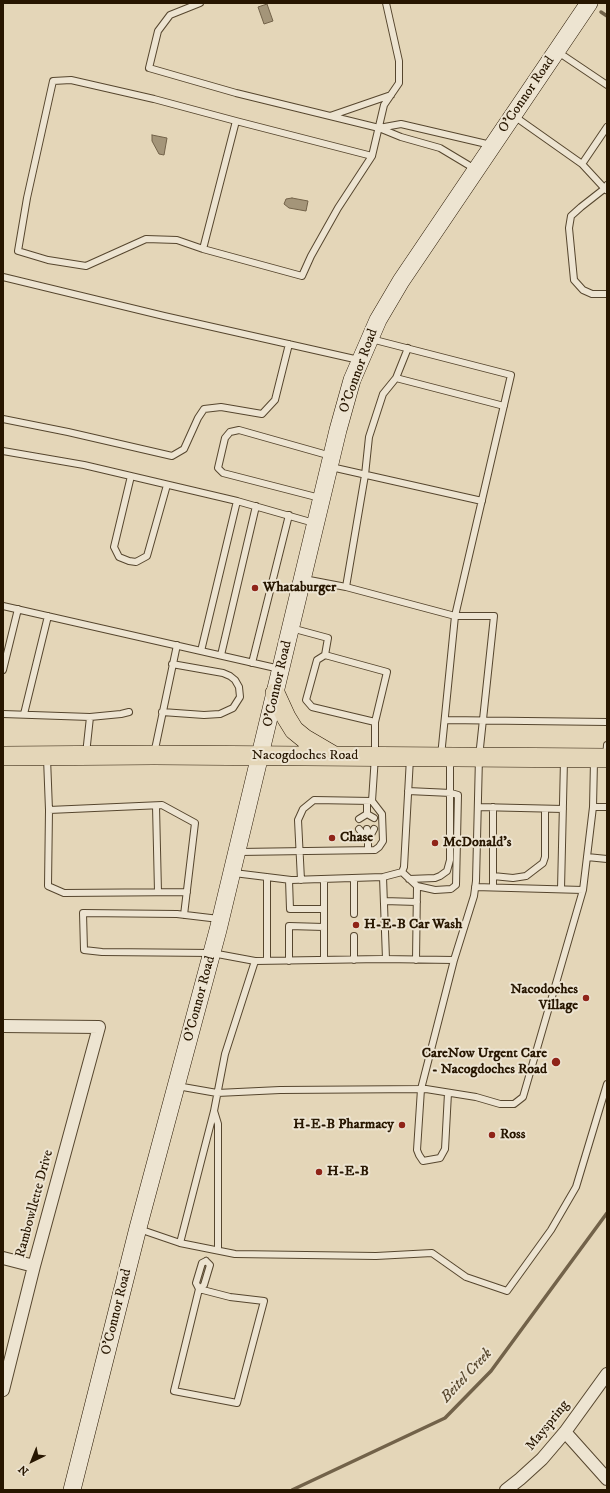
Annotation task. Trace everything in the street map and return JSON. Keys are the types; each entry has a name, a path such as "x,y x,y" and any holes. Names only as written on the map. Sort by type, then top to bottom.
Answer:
{"main road":[{"name":"O'Connor Road","path":"72,1490 138,1228 221,919 330,461 352,380 378,320 401,281 589,3"},
{"path":"276,693 286,717 294,730 305,739 335,756"},
{"name":"Nacogdoches Road","path":"3,756 154,755 564,758 604,755"}],"street":[{"name":"Rambowllette Drive","path":"3,1026 99,1027 34,1266 3,1390"},
{"path":"3,1258 34,1266"},
{"name":"Mayspring","path":"506,1490 542,1459 565,1432 607,1374"},
{"path":"565,1432 607,1479"}],"lane":[{"path":"200,3 170,15 158,31 150,68 236,93 379,128 401,137 440,148 476,170"},
{"path":"372,156 154,99 71,80 53,82 27,198 18,252 48,260 86,266 146,239 177,240 203,249 302,276 311,256 338,208 372,156 384,105 398,83 399,61 386,3"},
{"path":"556,52 607,85"},
{"path":"330,116 391,95"},
{"path":"513,116 582,164 606,188 571,216 569,228 574,280 582,290 592,294 607,294"},
{"path":"203,249 236,121"},
{"path":"379,128 401,124 493,145"},
{"path":"582,164 607,127"},
{"path":"3,277 164,316 361,360"},
{"path":"370,338 511,375 455,616 445,720 445,757 451,793 450,860 447,871 440,876 435,878 409,879"},
{"path":"3,419 68,432 172,456 184,449 198,418 204,409 221,407 262,414 275,400 289,344"},
{"path":"346,587 365,475 369,437 382,394 396,378 408,348"},
{"path":"396,378 504,406"},
{"path":"322,498 223,473 218,468 225,438 230,432 239,430 330,461 365,475 482,501"},
{"path":"3,451 84,466 167,484 237,501 316,523"},
{"path":"131,476 114,547 119,557 129,561 136,562 147,556 167,484"},
{"path":"201,650 237,501"},
{"path":"221,654 256,506"},
{"path":"252,663 289,515"},
{"path":"303,578 346,587 455,616 494,616 479,757 474,896 454,960 420,1089 417,1150 423,1161 440,1158 445,1149 448,1092"},
{"path":"3,606 221,654 252,663 281,669"},
{"path":"3,670 18,609"},
{"path":"24,714 48,616"},
{"path":"291,628 328,638 325,655"},
{"path":"154,755 177,645"},
{"path":"359,819 369,817 375,756 374,722 387,672 325,655 317,660 306,700 312,707 374,722"},
{"path":"162,712 204,715 220,714 233,708 240,697 239,687 235,680 230,676 172,664"},
{"path":"3,714 90,717 129,712"},
{"path":"86,756 90,717"},
{"path":"445,720 482,722 607,722"},
{"path":"177,1086 217,1093 280,1090 420,1089 476,1097 500,1104 514,1104 523,1097 583,890 593,807 604,755"},
{"path":"47,756 49,810 48,886 64,893 187,892"},
{"path":"402,872 404,867 410,757"},
{"path":"562,889 564,758"},
{"path":"402,872 417,886 435,890 452,889 456,885 458,794 408,791"},
{"path":"237,852 299,851 375,850 383,841 382,814 370,801 314,800 302,809 298,820 299,851 301,880"},
{"path":"49,810 162,805 195,823 184,915"},
{"path":"156,806 158,892"},
{"path":"478,806 563,809"},
{"path":"493,807 493,887"},
{"path":"593,807 607,807"},
{"path":"493,876 514,878 526,876 543,863 545,857 545,809"},
{"path":"359,829 368,840"},
{"path":"368,850 368,840 371,829"},
{"path":"587,858 607,859"},
{"path":"232,873 267,878 301,880 383,877 402,872"},
{"path":"383,877 386,959"},
{"path":"267,878 269,900 269,948 267,961"},
{"path":"354,878 354,914"},
{"path":"324,879 324,960"},
{"path":"290,880 287,909 324,909"},
{"path":"416,960 417,886"},
{"path":"475,887 583,890"},
{"path":"384,901 417,902"},
{"path":"221,919 184,915 82,913 84,950 102,952 212,953 255,961 386,959 454,960"},
{"path":"289,961 286,948 286,926 324,927"},
{"path":"354,936 354,960"},
{"path":"180,1243 214,1111 225,1054 255,961"},
{"path":"138,1228 180,1243 235,1254 353,1256 432,1253 466,1277 507,1291 551,1230 576,1187 607,1084"},
{"path":"214,1111 218,1124 218,1250"},
{"path":"199,1289 230,1297 264,1301 237,1403 174,1391 199,1289 196,1283 202,1263 206,1261 206,1248"}],"shaded area":[{"path":"267,4 273,21 264,24 258,7"},
{"path":"152,135 167,138 164,155 159,154 152,141"},
{"path":"292,198 308,201 306,211 289,208 284,204 286,199"}],"waterway":[{"path":"601,12 607,16"},
{"name":"Beitel Creek","path":"292,1490 445,1418 491,1371 607,1213"}],"place":[{"name":"Whataburger","path":"255,588"},
{"name":"Chase","path":"332,838"},
{"name":"McDonald's","path":"435,843"},
{"name":"H-E-B Car Wash","path":"356,925"},
{"name":"Nacodoches Village","path":"586,998"},
{"name":"CareNow Urgent Care - Nacogdoches Road","path":"556,1062"},
{"name":"H-E-B Pharmacy","path":"402,1125"},
{"name":"Ross","path":"492,1135"},
{"name":"H-E-B","path":"319,1172"}]}
